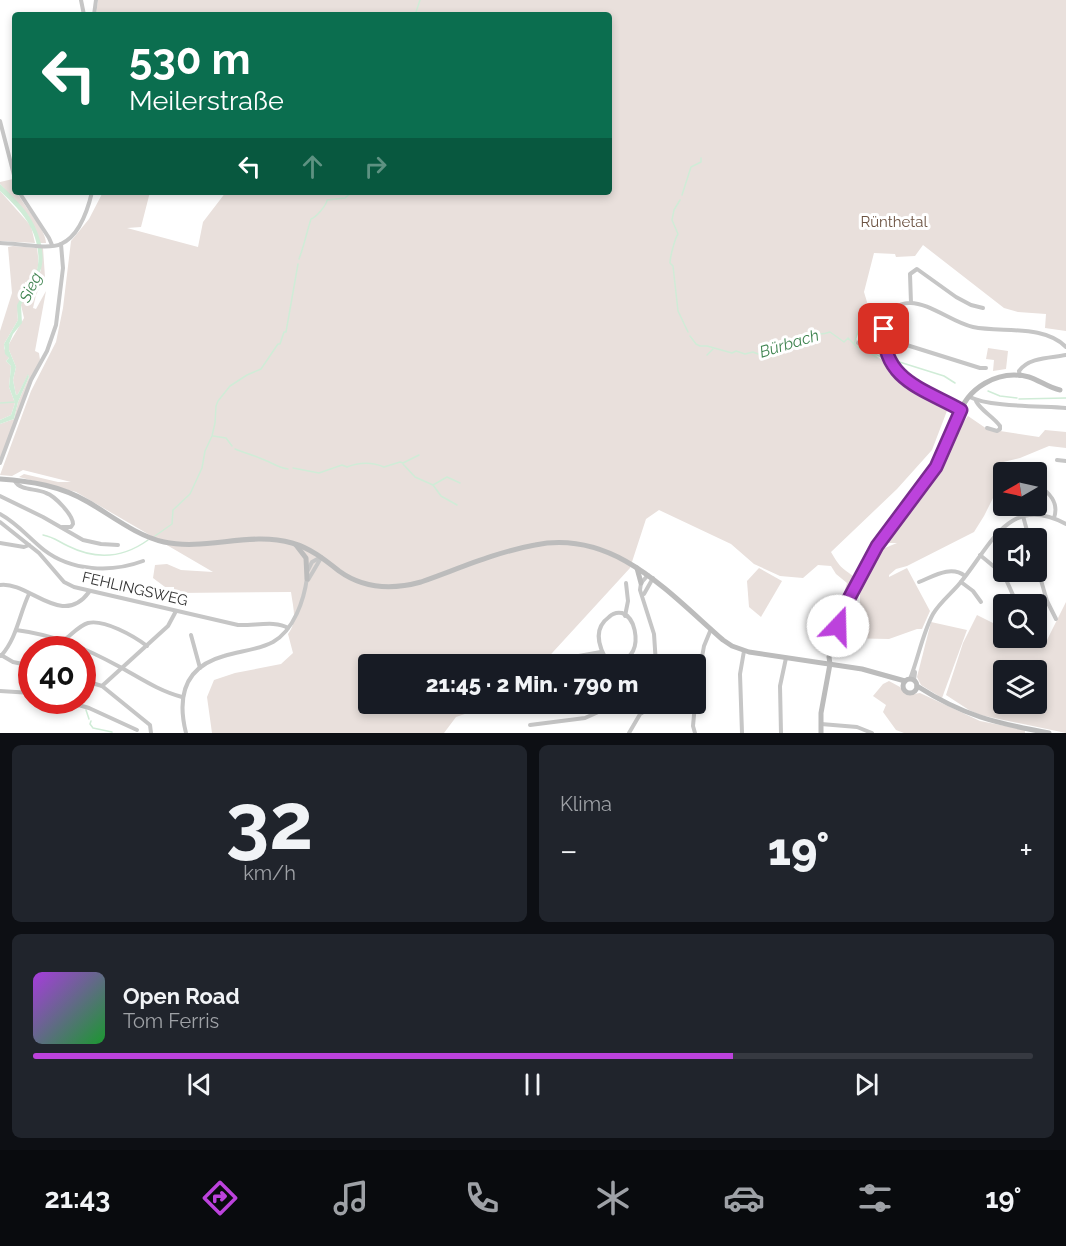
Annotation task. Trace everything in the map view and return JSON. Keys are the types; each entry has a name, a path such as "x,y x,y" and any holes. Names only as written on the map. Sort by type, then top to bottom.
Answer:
{"street":[{"path":"0,121 12,167"},
{"path":"21,195 50,237 52,245"},
{"path":"0,243 43,246 61,244 71,236 80,223 91,195"},
{"path":"0,463 31,381 56,325 63,268 61,244"},
{"path":"911,303 910,274 917,269 956,297 983,308"},
{"path":"960,413 905,380 894,369 886,355 884,329 890,314 897,307 911,303 965,324 1038,334 1058,340 1066,346"},
{"path":"884,341 897,342 986,368"},
{"path":"858,343 886,355"},
{"path":"1020,377 1019,371 1023,366 1035,360 1066,356"},
{"path":"821,733 830,664 834,658 833,646 846,604 882,540 931,475 960,413 987,381 998,377 1035,380 1063,391"},
{"path":"973,399 1010,405 1066,408"},
{"path":"973,399 994,417 1000,426 1000,429 996,431 987,428"},
{"path":"1058,460 1066,461"},
{"path":"2,479 38,483 68,492 148,537 165,542 181,545 273,539 295,544 309,549 356,581 379,587 394,588 421,582 532,545 565,542 599,548 636,566 732,646 744,651 862,669 911,684 982,719 1049,733"},
{"path":"15,480 19,486 49,494 71,515 73,524 71,527 61,527"},
{"path":"1047,492 1053,499 1056,509 1054,518"},
{"path":"0,496 90,543 118,545"},
{"path":"0,514 18,526 54,557 71,565 87,568 117,567 131,566 143,561"},
{"path":"911,684 933,614 1003,527 1023,516 1026,528"},
{"path":"1044,516 1066,524"},
{"name":"FEHLINGSWEG","path":"0,522 29,544 64,582 89,592 238,625 256,626 276,623 288,628"},
{"path":"0,543 24,547 29,544"},
{"path":"295,544 306,558 306,581"},
{"path":"980,555 1004,575 1013,594"},
{"path":"186,733 182,697 192,677 200,668 220,657 274,641 288,628 297,613 310,563 321,557"},
{"path":"636,566 641,583 640,590 654,634 655,654"},
{"path":"919,582 948,572 956,571 965,576"},
{"path":"641,583 651,577"},
{"path":"643,598 651,577"},
{"path":"961,582 973,591 981,602"},
{"path":"1042,582 1047,601 1056,619"},
{"path":"625,615 626,583"},
{"path":"0,585 14,586 61,606 83,600 89,592"},
{"path":"18,661 1,655 11,644 29,594"},
{"path":"102,687 168,626 176,611"},
{"path":"590,654 601,652 599,636 605,620 618,613 625,615 633,626 636,642 630,654"},
{"path":"69,636 85,623 94,622 126,632 147,645"},
{"path":"703,654 711,629"},
{"path":"16,630 45,636"},
{"path":"191,635 200,668"},
{"path":"742,733 740,674 744,651"},
{"path":"96,656 164,693 182,697"},
{"path":"781,733 780,686 786,658"},
{"path":"96,685 102,687 150,725 151,733"},
{"path":"0,691 18,692"},
{"path":"96,711 137,730"},
{"path":"530,725 578,719 591,714"},
{"path":"629,733 641,714"},
{"path":"694,714 695,733"},
{"path":"821,724 863,728 872,733"},
{"path":"850,727 853,733"}],"green space":[{"name":"Rünthetal","path":"98,0 1066,0 1066,331 1045,328 1046,314 1018,312 1004,308 923,245 915,256 896,257 895,254 874,253 864,292 867,302 856,339 899,374 950,403 932,450 897,489 831,552 842,568 858,579 846,599 843,596 847,583 836,574 831,566 818,565 803,578 780,576 754,564 731,544 659,510 646,519 630,568 551,654 358,654 358,714 465,714 456,717 444,733 212,733 207,697 214,680 235,673 281,664 293,653 288,634 294,619 291,592 174,593 174,587 165,587 153,578 155,565 167,564 181,570 213,572 76,492 19,477 24,474 58,482 71,482 23,470 12,476 0,475 31,391 56,342 63,308 71,241 89,219 101,195 149,195 141,227 127,228 198,247 203,222 224,195 612,195 612,12 96,12"},
{"path":"12,179 12,195 19,195 39,225 46,243 40,243 28,215 0,182"},
{"path":"0,191 31,226 35,243 0,241"},
{"path":"8,247 37,248 38,262 33,279 29,283 25,282 18,310 18,320 4,344 9,358 6,361 11,366 9,387 15,403 11,415 0,420 0,331 12,293"},
{"path":"41,248 43,248 45,277 36,295 33,308 36,309 46,291 35,351 39,353 40,360 0,460 0,424 14,419 18,402 29,377 28,375 16,395 13,380 16,367 9,344 24,318 21,305 28,286 35,282 41,270"},
{"path":"988,348 1008,351 1006,369 993,371 994,360 986,359"},
{"path":"968,416 987,429 1039,437 1045,430 1066,432 1066,448 1049,446 1020,458 993,462 993,498 974,532 907,566 896,569 889,575 889,577 907,568 930,611 922,629 889,639 839,638 847,609 860,606 860,587 880,550 897,543 886,543 883,540 904,517 935,475 954,435"},
{"path":"759,568 782,581 761,617 749,607 747,581"},
{"path":"1066,602 1066,733 980,715 946,695 963,643 977,615 993,623 993,648 1047,648 1047,640"},
{"path":"931,622 967,630 942,698 921,685 917,677"},
{"path":"889,681 900,687 907,695 920,693 980,721 1025,730 1025,733 904,733 896,730 883,712 886,705 873,696 883,684"}],"shaded area":[{"path":"0,184 19,203 34,224 41,243 42,263 40,272 28,286 29,290 21,305 22,323 13,334 9,344 16,367 13,380 16,395 28,374 29,377 18,402 14,419 0,424 0,420 11,415 15,403 9,387 11,366 6,361 9,358 5,354 4,344 18,320 17,305 27,280 30,282 37,270 38,256 31,228 13,203 0,191"}],"waterway":[{"path":"416,12 420,0"},
{"name":"Bürbach","path":"682,195 691,167 701,162 701,158"},
{"path":"299,259 311,219 316,216 327,200 345,198 348,195"},
{"name":"Bürbach","path":"680,200 674,210 672,220 678,234 670,263 673,266 678,311 688,332"},
{"path":"155,536 172,524 173,510 190,494 202,468 205,451 212,436 218,401 230,386 261,369 280,344 286,332 298,264"},
{"path":"854,344 863,316"},
{"name":"Bürbach","path":"690,336 700,346 732,353 736,351 758,354 787,341 796,344 806,335 830,332 844,342 848,338 857,347 887,359"},
{"path":"707,355 713,349"},
{"name":"Bürbach","path":"867,351 877,358"},
{"name":"Bürbach","path":"893,360 944,376 955,383"},
{"name":"Bürbach","path":"988,391 1000,396 1017,398"},
{"name":"Bürbach","path":"1019,399 1066,398"},
{"path":"0,403 15,402"},
{"path":"213,436 226,438 232,446"},
{"path":"235,449 288,469"},
{"path":"293,468 319,473 342,465 347,467 366,463 384,467 403,463 419,455"},
{"path":"403,464 415,477 433,485 441,496 457,505"},
{"path":"433,485 447,477 460,483"},
{"path":"43,535 89,554 99,555 119,554 148,540"},
{"path":"87,714 89,719"},
{"path":"91,721 93,728 112,732"}],"route":[{"path":"838,626 846,604 877,546 936,467 961,410 905,380 894,369 886,355 884,329"}],"water label":[{"name":"Sieg","path":"30,287"}]}
